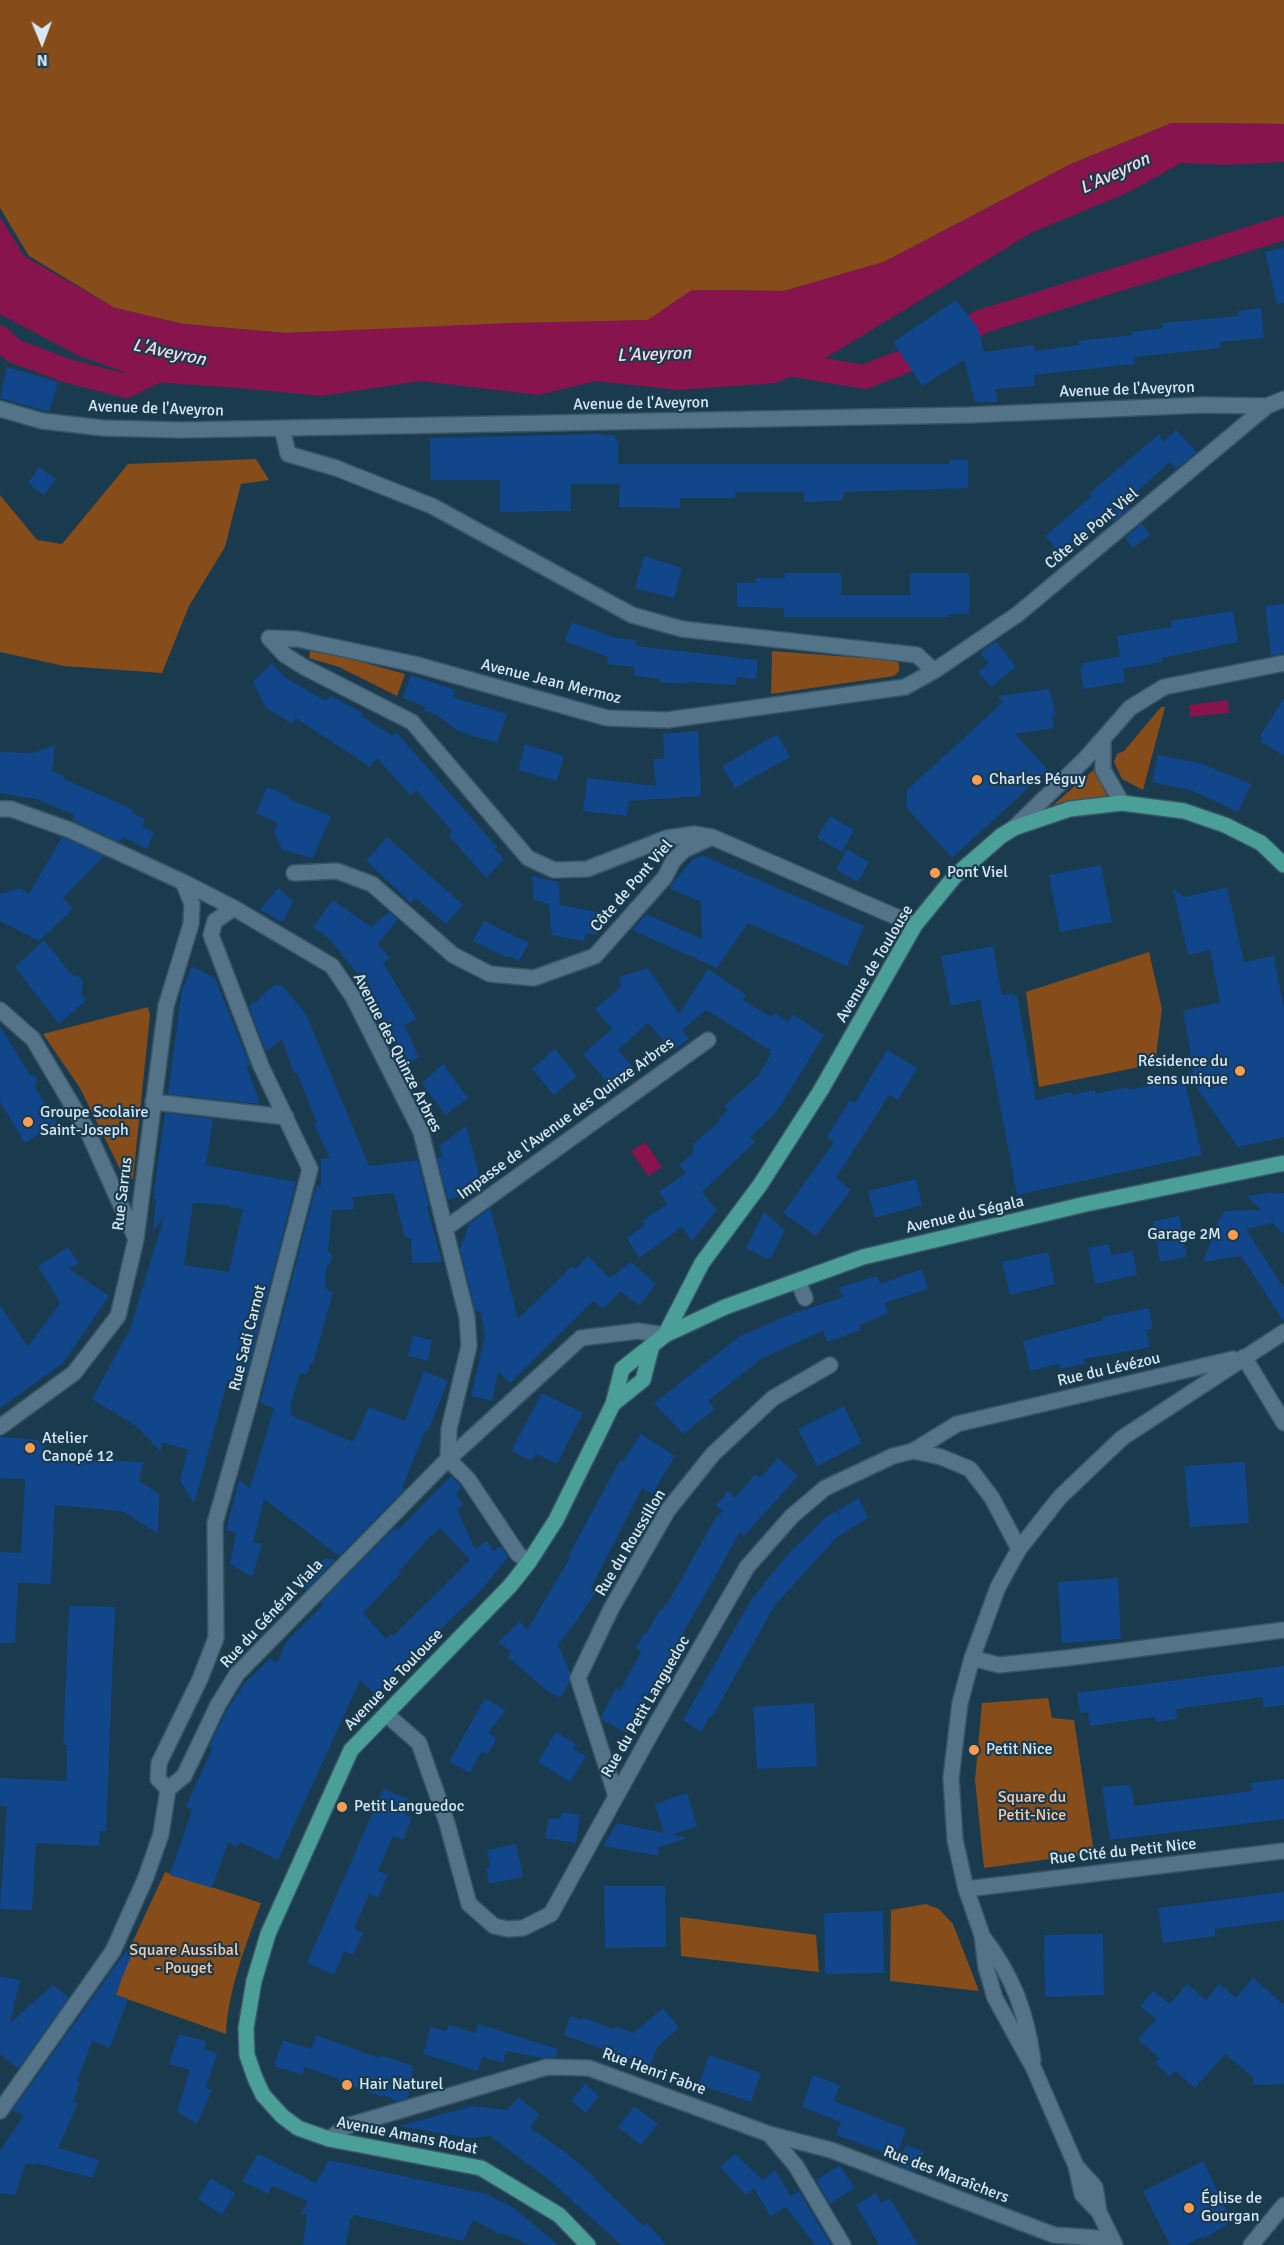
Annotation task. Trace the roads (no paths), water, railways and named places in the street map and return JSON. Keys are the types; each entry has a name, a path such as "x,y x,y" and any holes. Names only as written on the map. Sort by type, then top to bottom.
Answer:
{"main road":[{"name":"Avenue de Toulouse","path":"255,2078 247,2055 246,2028 255,1981 268,1934 351,1750 510,1586 529,1562 555,1520 613,1404 622,1370 651,1349 665,1335 702,1263 760,1185 821,1090 915,925 955,876 1014,828 1070,809 1122,803 1184,811 1225,825 1261,843 1284,865"},
{"name":"Avenue du Ségala","path":"665,1335 725,1307 875,1255 1086,1204 1284,1163"},
{"name":"Avenue Amans Rodat","path":"255,2078 264,2095 282,2116 298,2128 329,2139 481,2169 558,2216 588,2245"}],"street":[{"name":"Avenue de l'Aveyron","path":"0,409 42,421 103,428 182,430 969,415 1202,405 1267,406 1284,399"},
{"name":"Côte de Pont Viel","path":"934,671 1018,614 1267,406"},
{"path":"282,428 288,454 336,468 432,506 632,615 682,629 917,655 934,671"},
{"name":"Avenue Jean Mermoz","path":"915,925 712,837 694,834 667,838 587,869 554,870 528,858 412,722 304,667 285,655 269,638 297,639 414,664 607,718 667,720 904,687 934,671"},
{"path":"1014,828 1103,739 1130,708 1164,687 1284,663"},
{"path":"1103,739 1103,770 1122,803"},
{"name":"Avenue des Quinze Arbres","path":"0,809 11,809 70,830 183,882 234,908 332,966 353,997 421,1132 467,1317 469,1346 449,1429 448,1459"},
{"name":"Côte de Pont Viel","path":"294,873 337,871 372,884 453,955 490,974 534,978 595,956 665,877 673,861 684,850 712,837"},
{"name":"Rue Sarrus","path":"0,1427 74,1373 118,1316 136,1239 166,1006 191,924 192,904 183,882"},
{"path":"186,941 194,931 206,931 211,935 215,921 234,908"},
{"name":"Rue Sadi Carnot","path":"168,1789 158,1779 159,1762 200,1679 216,1638 215,1523 250,1400 310,1169 261,1066 211,935"},
{"path":"0,1010 33,1039 87,1130 136,1239"},
{"name":"Impasse de l'Avenue des Quinze Arbres","path":"446,1228 708,1040"},
{"path":"153,1102 286,1117"},
{"path":"798,1281 804,1298"},
{"name":"Rue du Général Viala","path":"168,1789 184,1776 218,1705 237,1674 448,1459 581,1338 638,1331 665,1335"},
{"path":"1114,2242 1099,2212 1095,2187 1076,2166 1034,2069 1029,2036 1021,2007 1002,1962 982,1935 966,1889 955,1840 951,1778 958,1712 972,1658 998,1587 1019,1549 1059,1497 1122,1438 1284,1332"},
{"path":"1244,1357 1284,1423"},
{"name":"Rue du Lévézou","path":"913,1451 957,1424 1244,1357"},
{"name":"Rue du Roussillon","path":"616,1796 578,1678 607,1618 668,1510 713,1454 773,1398 830,1365"},
{"path":"913,1451 941,1457 970,1469 992,1498 1019,1549"},
{"name":"Rue du Petit Languedoc","path":"386,1714 419,1743 447,1823 469,1904 494,1926 508,1929 523,1928 551,1914 747,1567 792,1516 825,1488 893,1456 913,1451"},
{"path":"448,1459 468,1479 518,1554 529,1562"},
{"path":"972,1658 999,1665 1284,1630"},
{"path":"0,2111 113,1951 146,1877 161,1834 168,1789"},
{"name":"Rue Cité du Petit Nice","path":"966,1889 1284,1851"},
{"name":"Rue Henri Fabre","path":"329,2139 347,2126 547,2067 589,2068 769,2133"},
{"path":"769,2133 796,2166 843,2245"},
{"name":"Rue des Maraîchers","path":"769,2133 831,2150 1054,2235 1114,2242"},
{"path":"1251,2245 1284,2205"}],"water":[{"name":"L'Aveyron","path":"1172,123 1284,124 1284,162 1228,165 1181,163 1129,192 1031,233 804,371 776,383 678,390 596,381 538,395 421,381 321,396 153,382 79,356 0,314 0,217 24,256 115,308 183,324 285,333 510,323 648,320 692,290 784,291 884,262 1071,164"},
{"path":"1228,700 1229,713 1190,717 1189,705"},
{"path":"645,1142 662,1167 648,1176 631,1151"}],"waterway":[{"path":"777,362 864,377 953,342 980,322 1284,228"},
{"name":"L'Aveyron","path":"0,338 14,351 68,371 126,386 171,364"}],"place":[{"name":"Charles Péguy","path":"977,780"},
{"name":"Pont Viel","path":"935,873"},
{"name":"Résidence du sens unique","path":"1240,1071"},
{"name":"Groupe Scolaire Saint-Joseph","path":"28,1122"},
{"name":"Garage 2M","path":"1233,1235"},
{"name":"Atelier Canopé 12","path":"30,1448"},
{"name":"Petit Nice","path":"974,1750"},
{"name":"Petit Languedoc","path":"342,1807"},
{"name":"Hair Naturel","path":"347,2085"},
{"name":"Église de Gourgan","path":"1189,2208"}],"park label":[{"name":"Square du Petit-Nice","path":"1032,1807"},
{"name":"Square Aussibal - Pouget","path":"184,1960"}]}
